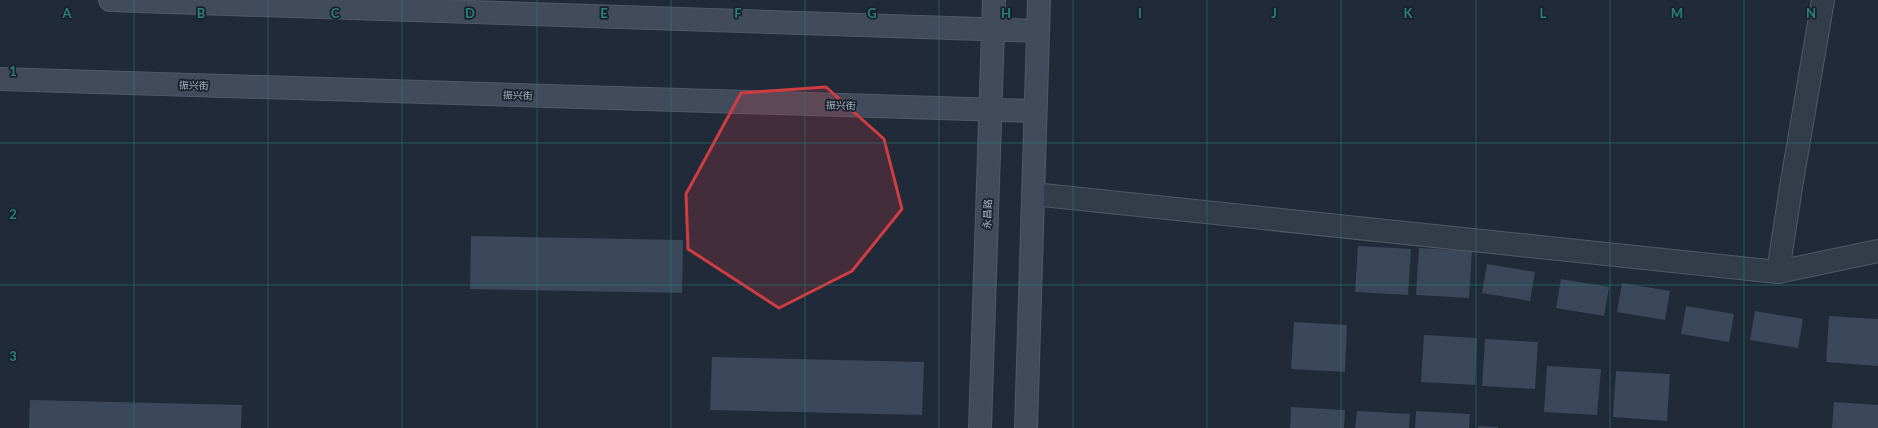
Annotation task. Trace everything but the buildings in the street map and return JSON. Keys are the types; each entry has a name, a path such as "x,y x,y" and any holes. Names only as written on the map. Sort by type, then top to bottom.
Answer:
{"street":[{"path":"110,0 1038,31"},
{"name":"永昌路","path":"980,428 994,0"},
{"path":"1026,428 1039,0"},
{"path":"1778,272 1823,0"},
{"name":"振兴街","path":"0,79 1035,111"},
{"path":"1033,194 1778,272 1878,251"}],"highlighted area":[{"path":"826,87 884,139 902,209 852,271 779,308 688,249 686,194 741,93"}]}
